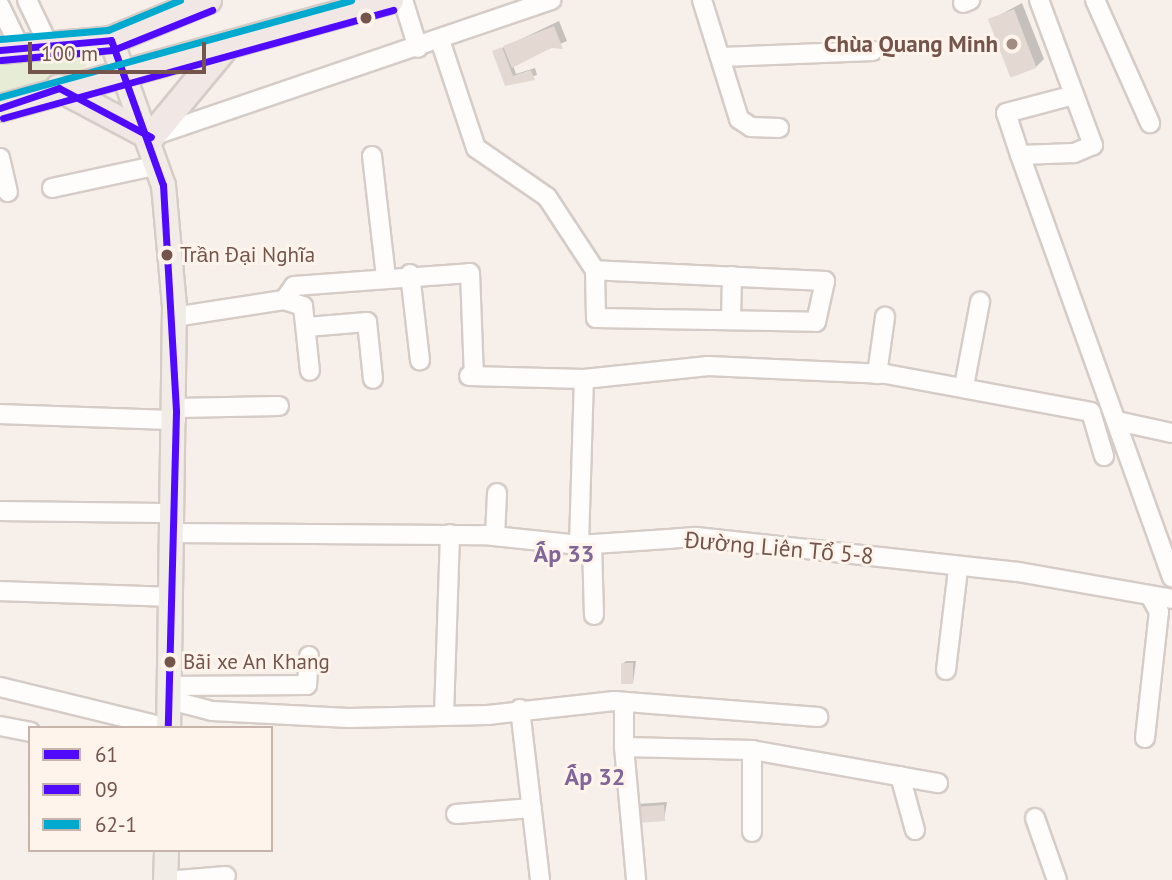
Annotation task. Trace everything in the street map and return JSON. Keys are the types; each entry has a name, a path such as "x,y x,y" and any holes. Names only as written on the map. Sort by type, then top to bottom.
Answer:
{"highway":[{"path":"10,50 51,50 111,40 208,0"},
{"path":"0,108 59,88 223,50 371,2"},
{"path":"59,88 151,137 223,50"},
{"path":"0,96 92,71 122,72"}],"main road":[{"path":"111,40 151,137 158,165 174,317 176,414 168,726"},
{"path":"165,880 166,852"}],"street":[{"path":"27,0 51,50"},
{"path":"403,0 418,48"},
{"path":"151,137 418,48 552,0"},
{"path":"702,0 722,57 739,119 751,127 779,128"},
{"path":"1020,155 1074,153 1093,145 1039,0"},
{"path":"1095,0 1150,123"},
{"path":"0,6 10,50"},
{"path":"440,40 475,148 547,197 595,270 596,318 816,322 825,281 595,270"},
{"path":"722,57 873,51"},
{"path":"1074,95 1006,113 1172,578"},
{"path":"372,156 386,277"},
{"path":"0,158 8,192"},
{"path":"51,188 158,165"},
{"path":"284,300 293,286 410,274 470,273 471,376 584,379 708,366 877,374 964,386 1116,416 1172,433"},
{"path":"410,274 420,360"},
{"path":"731,320 732,276"},
{"path":"174,317 284,300 302,304 310,371"},
{"path":"964,386 980,302"},
{"path":"877,374 885,317"},
{"path":"306,327 367,322 373,379"},
{"path":"584,379 585,545 594,615"},
{"path":"0,414 176,414 279,406"},
{"path":"1091,412 1104,456"},
{"path":"495,536 497,493"},
{"name":"Đường Liên Tổ 5-8","path":"0,511 173,523 495,536 585,545 696,537 958,569 1018,572 1172,599"},
{"path":"444,715 450,534"},
{"path":"946,670 958,569"},
{"path":"0,591 172,597"},
{"path":"1145,738 1159,612 1150,596"},
{"path":"170,693 307,685 309,656"},
{"path":"0,687 160,726"},
{"path":"170,693 212,710 444,715 624,702 818,717"},
{"path":"624,702 624,747 636,880"},
{"path":"520,709 540,880"},
{"path":"0,726 28,732"},
{"path":"624,747 752,750 938,783"},
{"path":"752,750 752,832"},
{"path":"900,776 915,830"},
{"path":"456,814 532,808"},
{"path":"1035,818 1057,880"},
{"path":"178,880 226,876"}],"green space":[{"path":"87,59 86,67 0,94 0,64"}],"building":[{"name":"Chùa Quang Minh","path":"1014,9 1037,68 1010,78 988,19"},
{"path":"554,26 563,49 551,48 512,68 503,46"},
{"path":"502,47 513,76 531,70 535,80 505,86 492,51"},
{"path":"621,663 633,663 633,684 621,684"},
{"path":"664,805 665,821 633,823 632,807"}],"transit line":[{"name":"62-1","path":"0,39 108,30 180,0"},
{"name":"62-1","path":"0,97 351,0"},
{"name":"09","path":"1,60 113,50 212,10"},
{"name":"09","path":"3,118 393,10"},
{"name":"61","path":"0,50 111,40 163,185 176,412 168,726"},
{"name":"61","path":"0,108 59,88 151,137"}],"place":[{"name":"Chùa Quang Minh","path":"1012,44"},
{"name":"Trần Đại Nghĩa","path":"167,255"},
{"name":"Bãi xe An Khang","path":"170,662"}],"district":[{"name":"Ấp 33","path":"564,554"},
{"name":"Ấp 32","path":"595,777"}]}
